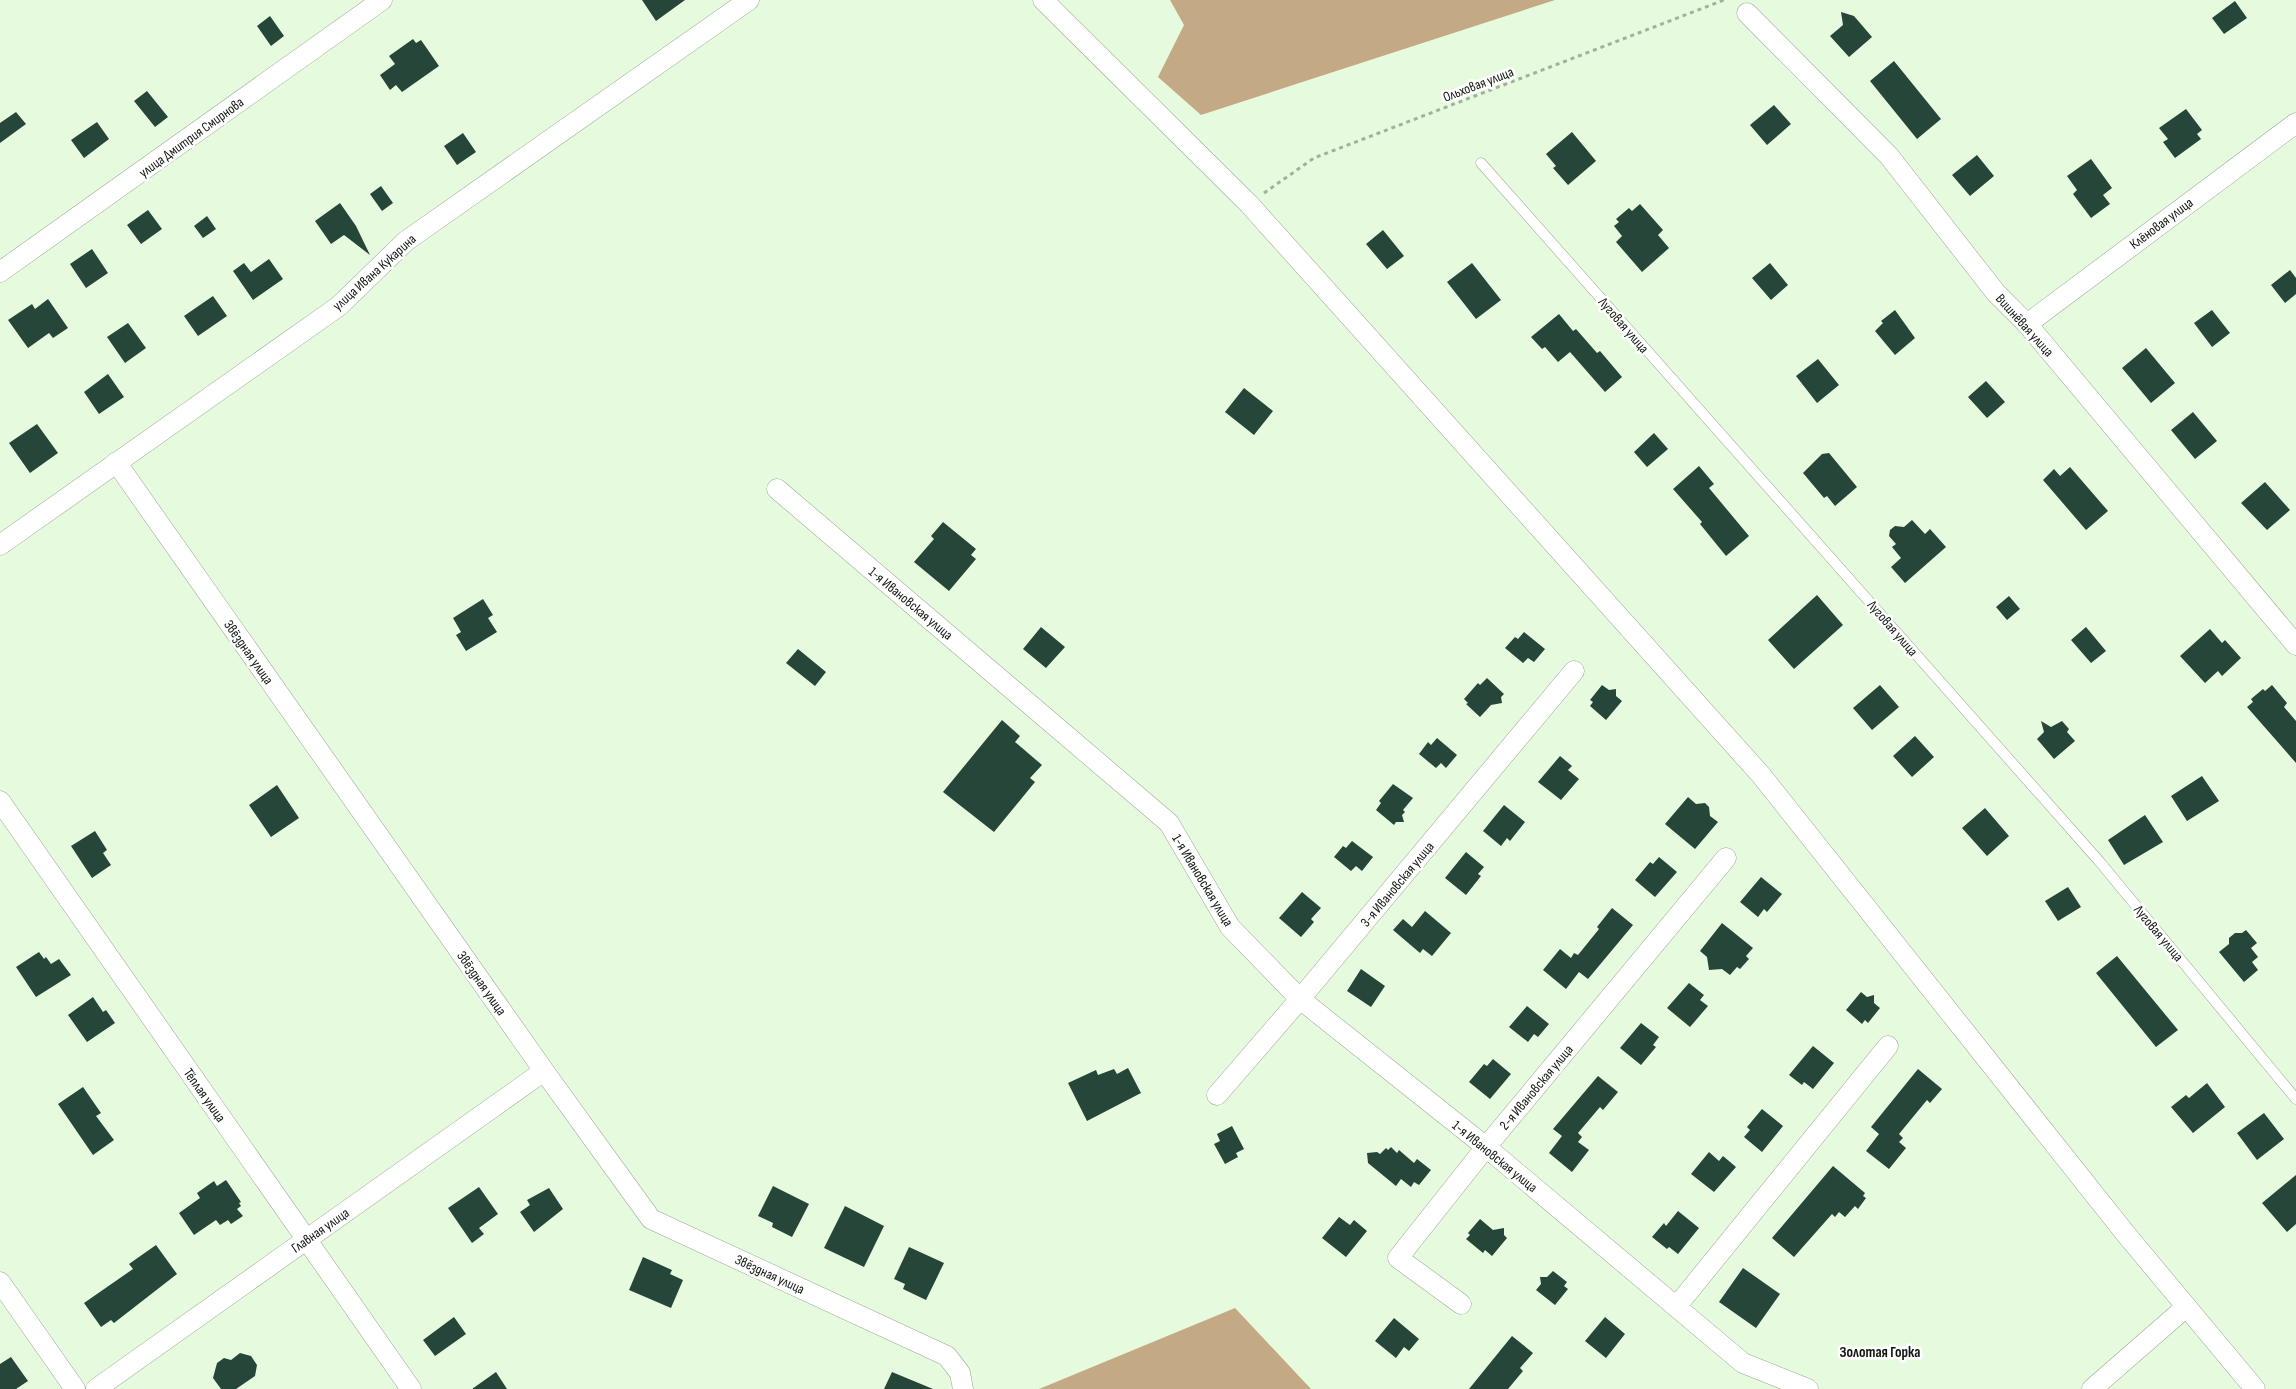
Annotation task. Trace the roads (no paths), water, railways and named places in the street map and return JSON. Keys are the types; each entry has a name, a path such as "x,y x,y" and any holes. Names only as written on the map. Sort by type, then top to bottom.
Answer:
{"street":[{"name":"улица Дмитрия Смирнова","path":"0,272 382,0"},
{"name":"улица Ивана Кукарина","path":"0,545 340,306 406,241 749,0"},
{"path":"1043,0 1248,204 1761,775 2124,1233 2255,1389"},
{"name":"Вишнёвая улица","path":"1747,13 1889,156 1996,293 2026,324 2296,645"},
{"name":"Клёновая улица","path":"2026,324 2296,123"},
{"name":"Звёздная улица","path":"116,462 544,1071 651,1219 946,1356 962,1381"},
{"name":"1-я Ивановская улица","path":"777,489 1169,823 1230,927 1300,999 1486,1147 1743,1363 1808,1389"},
{"name":"3-я Ивановская улица","path":"1217,1095 1300,999 1574,671"},
{"name":"Тёплая улица","path":"0,801 411,1389"},
{"name":"2-я Ивановская улица","path":"1461,1304 1398,1258 1486,1147 1726,858"},
{"path":"1676,1307 1888,1046"},
{"name":"Главная улица","path":"96,1389 544,1071"},
{"path":"0,1282 75,1389"},
{"path":"2092,1389 2186,1307"}],"lane":[{"name":"Луговая улица","path":"1482,163 2099,861 2296,1099"}],"district":[{"name":"Золотая Горка","path":"1880,1352"}]}
